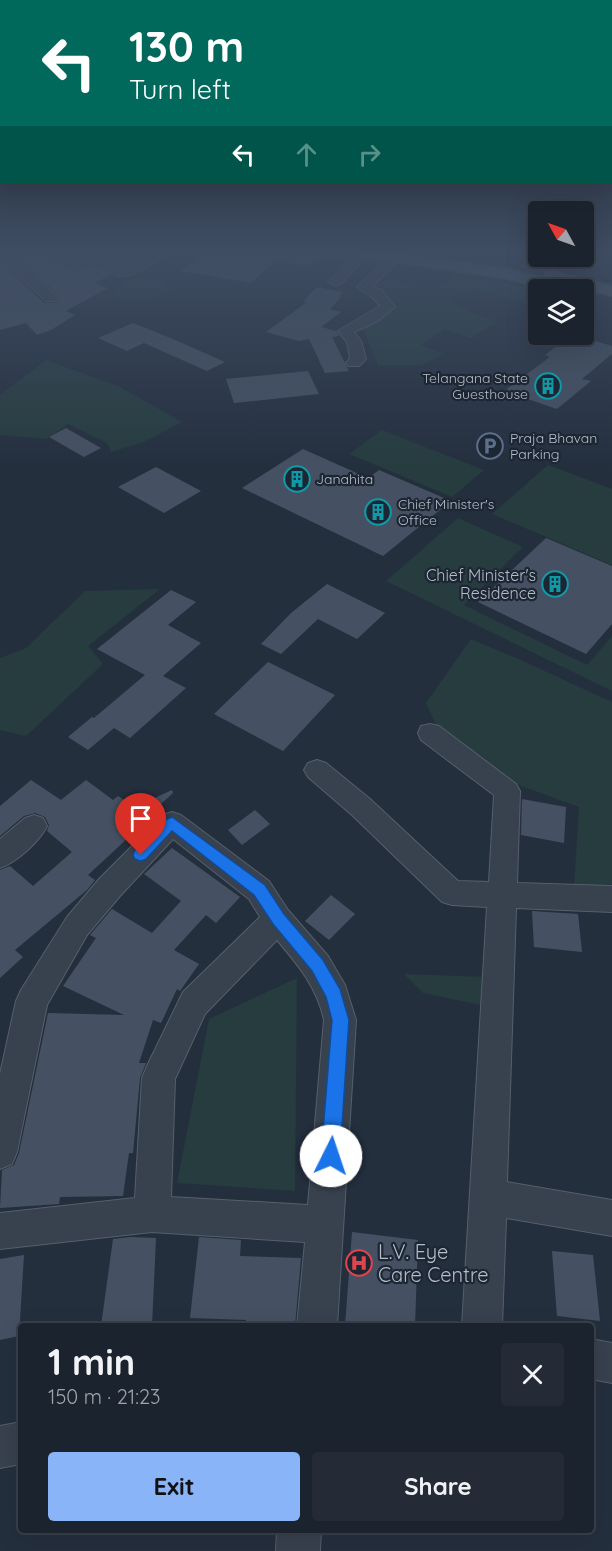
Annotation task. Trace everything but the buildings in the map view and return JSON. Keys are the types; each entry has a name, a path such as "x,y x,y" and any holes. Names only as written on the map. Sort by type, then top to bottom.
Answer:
{"street":[{"path":"354,363 358,359 354,341 345,331 364,322"},
{"path":"430,733 507,791 504,895 482,1323"},
{"path":"317,770 361,807 452,893 612,899"},
{"path":"0,1152 32,1000 76,926 172,823 259,890 278,919 317,966 334,995 340,1020 317,1323"},
{"path":"0,856 34,826"},
{"path":"152,1214 159,1078 194,1003 278,919"},
{"path":"489,1197 612,1218"},
{"path":"0,1231 152,1214 326,1225"},
{"path":"594,1360 612,1363"},
{"path":"0,1448 18,1444"},
{"path":"298,1551 299,1533"}],"green space":[{"path":"371,322 496,322 471,338 445,329 420,345 444,354 422,365 378,365 363,329"},
{"path":"46,360 120,387 182,422 144,442 111,452 107,443 68,424 46,439 0,435 0,395"},
{"path":"382,430 484,470 452,497 349,454"},
{"path":"548,465 612,489 612,565 492,514"},
{"path":"458,518 523,547 464,605 587,665 612,636 612,691 386,581"},
{"path":"160,589 88,646 103,664 26,736 0,730 0,658 26,648 85,591"},
{"path":"471,639 612,702 612,884 574,888 579,807 508,781 439,731 426,703"},
{"path":"404,974 487,977 485,1006 423,993"},
{"path":"297,978 295,1191 177,1183 209,1019"}],"place":[{"name":"Telangana State Guesthouse","path":"548,386"},
{"name":"Praja Bhavan Parking","path":"490,446"},
{"name":"Janahita","path":"297,479"},
{"name":"Chief Minister's Office","path":"378,512"},
{"name":"Chief Minister's Residence","path":"555,584"},
{"name":"L.V. Eye Care Centre","path":"359,1263"}],"route":[{"path":"141,855 172,823 259,890 278,919 317,966 334,995 340,1020 331,1156"}]}
